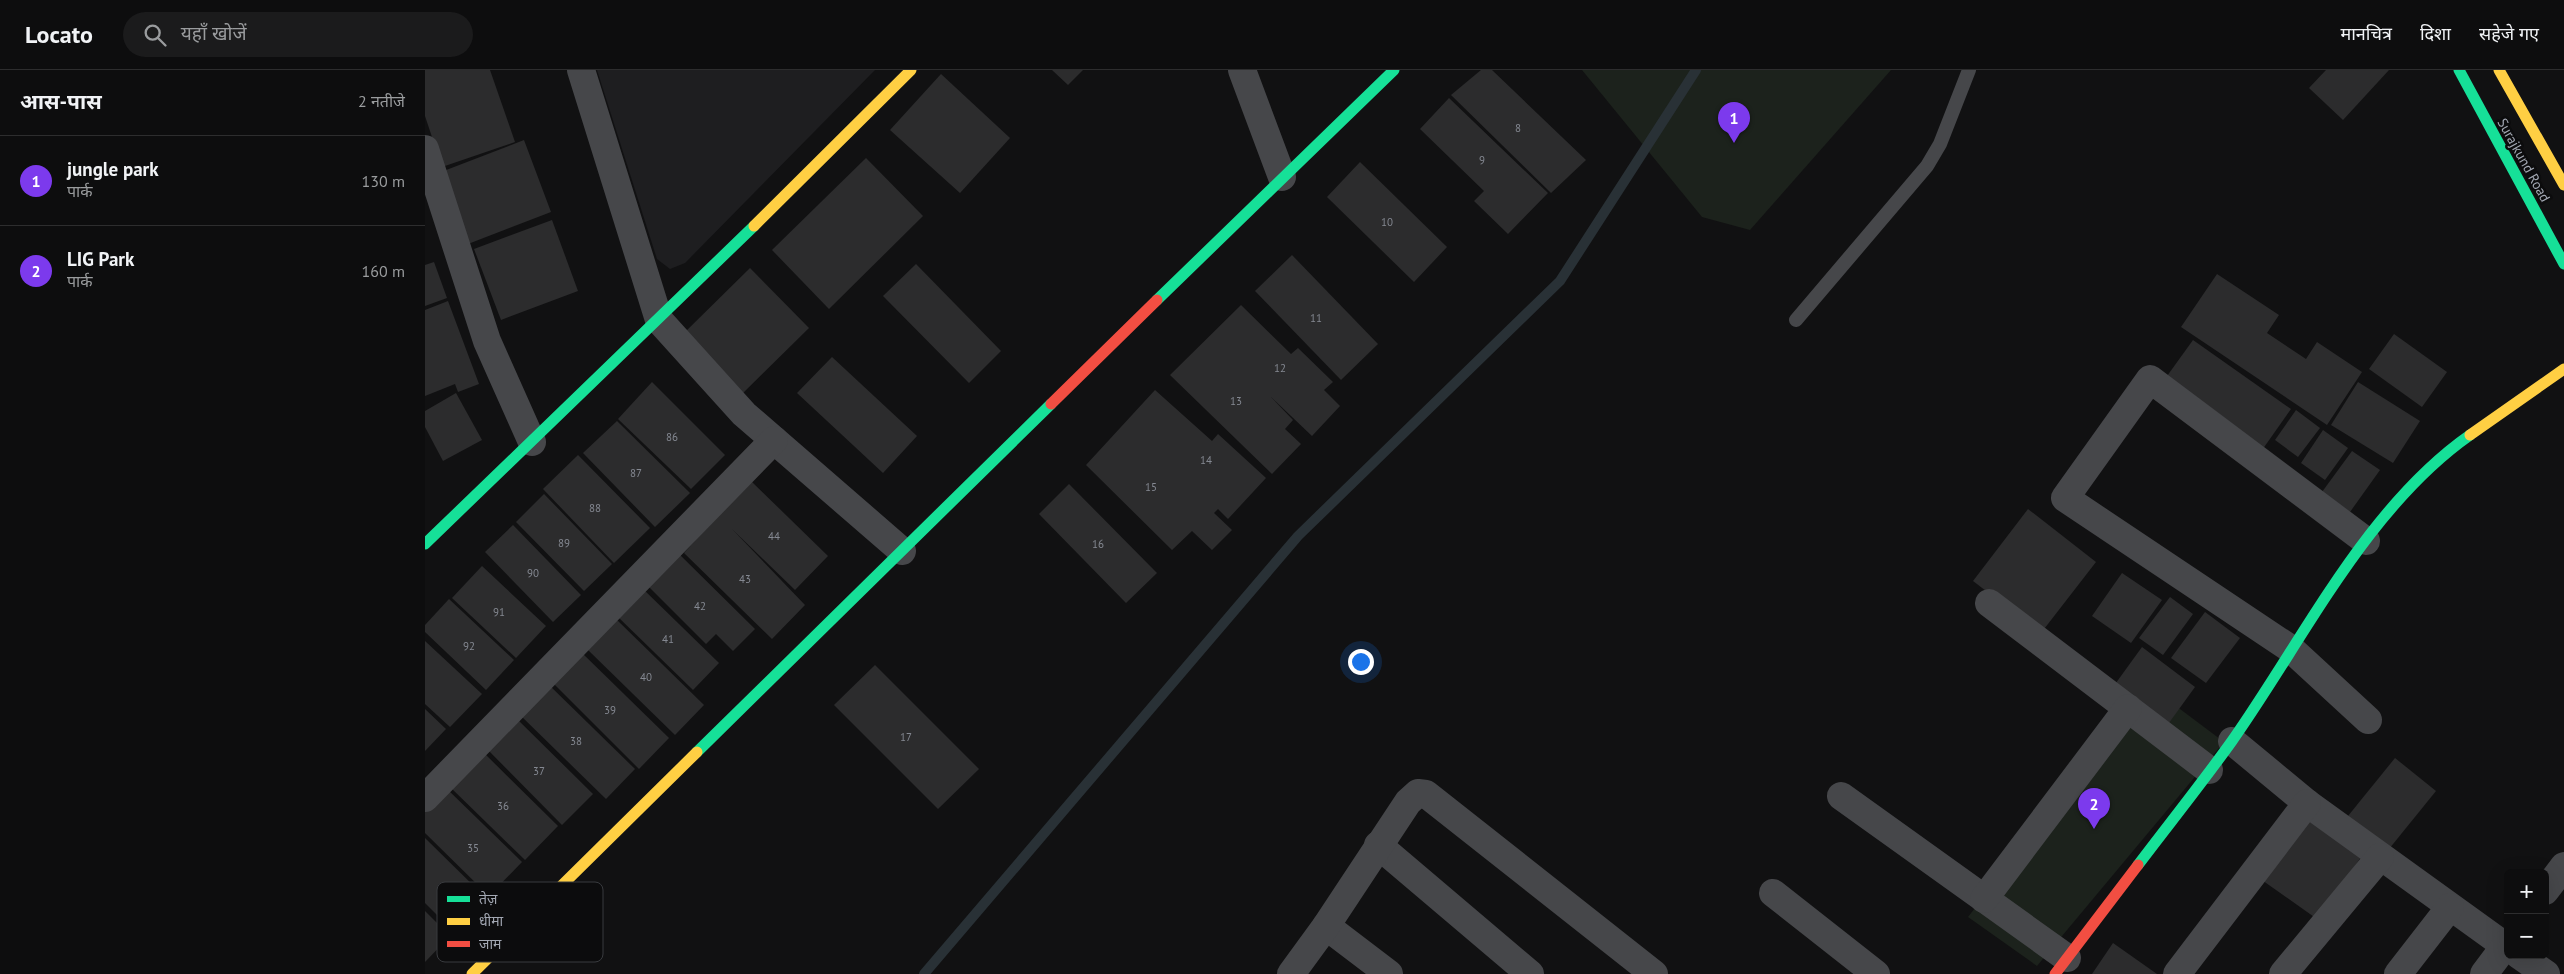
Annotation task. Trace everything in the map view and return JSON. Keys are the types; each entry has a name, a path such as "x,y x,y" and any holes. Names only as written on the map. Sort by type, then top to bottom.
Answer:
{"street":[{"path":"581,70 659,320 744,414 902,551"},
{"path":"429,533 532,442 659,320 911,70"},
{"path":"1242,70 1282,177"},
{"path":"566,882 1282,177 1394,70"},
{"name":"Surajkund Road","path":"2459,70 2564,264"},
{"name":"Surajkund Road","path":"2499,70 2564,186"},
{"path":"425,149 487,341 532,442"},
{"path":"1841,796 1984,899 2061,966 2232,741 2291,649 2366,541 2423,472 2446,452 2564,369"},
{"path":"2366,541 2149,379 2065,498 2291,649 2368,720"},
{"path":"425,798 774,440"},
{"path":"1989,603 2209,770"},
{"path":"1984,899 2128,708"},
{"path":"2232,741 2307,803 2504,944"},
{"path":"1291,974 1327,926 1377,845 1408,802 1418,793 1426,794 1654,974"},
{"path":"2177,974 2307,803"},
{"path":"1377,845 1531,974"},
{"path":"2283,974 2380,857"},
{"path":"2549,886 2564,866"},
{"path":"1773,893 1876,974"},
{"path":"2397,974 2450,907"},
{"path":"1327,926 1389,974"},
{"path":"2484,974 2504,954"},
{"path":"2525,959 2546,974"},
{"path":"473,974 485,962"}],"lane":[{"path":"1796,320 1927,166 1940,144 1969,70"}],"shaded area":[{"path":"597,70 875,70 685,263 670,269 657,259"},
{"path":"1582,70 1891,70 1750,230 1702,217"},
{"path":"2148,685 2224,742 2037,966 1968,917"}],"building":[{"path":"425,70 490,70 515,142 442,167 425,116"},
{"path":"1052,70 1083,70 1068,85"},
{"path":"1481,70 1492,70 1586,160 1551,193 1451,95"},
{"path":"2326,70 2389,70 2343,120 2309,88"},
{"path":"941,74 1010,138 960,193 890,130"},
{"path":"1449,98 1548,193 1508,234 1474,201 1484,191 1420,129"},
{"path":"524,140 551,212 468,244 441,172"},
{"path":"866,158 923,216 829,309 772,250"},
{"path":"1360,162 1447,247 1414,282 1327,197"},
{"path":"552,220 578,291 501,320 474,249"},
{"path":"1292,255 1378,344 1341,380 1255,291"},
{"path":"434,262 447,298 425,306 425,265"},
{"path":"916,264 1001,351 969,383 883,296"},
{"path":"750,268 809,328 739,397 680,337"},
{"path":"2217,274 2279,315 2267,333 2306,359 2317,342 2362,372 2327,425 2181,327"},
{"path":"448,301 479,384 458,392 455,384 425,396 425,310"},
{"path":"1241,305 1291,354 1298,348 1333,382 1324,390 1340,406 1312,436 1270,396 1293,420 1285,429 1301,444 1272,474 1170,375"},
{"path":"2394,334 2447,372 2422,407 2369,369"},
{"path":"2193,340 2291,409 2260,453 2162,383"},
{"path":"832,357 917,436 883,473 797,393"},
{"path":"652,382 725,455 691,489 618,419"},
{"path":"2358,382 2420,421 2393,463 2331,425"},
{"path":"1155,390 1212,441 1218,434 1266,478 1228,519 1218,509 1214,513 1232,530 1212,550 1192,531 1172,550 1086,465"},
{"path":"456,393 482,440 443,461 425,427 425,411"},
{"path":"2296,410 2320,428 2298,457 2275,440"},
{"path":"617,421 690,493 655,527 583,453"},
{"path":"2323,430 2348,448 2325,480 2301,463"},
{"path":"2352,451 2380,470 2350,512 2322,492"},
{"path":"578,455 650,528 614,563 543,489"},
{"path":"750,480 828,556 795,590 732,529 805,605 772,639 684,553"},
{"path":"1069,484 1157,573 1126,603 1039,514"},
{"path":"544,494 612,564 584,591 516,522"},
{"path":"2028,509 2096,562 2041,633 1973,581"},
{"path":"513,525 581,595 553,622 485,552"},
{"path":"677,552 755,629 733,651 716,634 706,644 646,584"},
{"path":"482,566 546,626 516,658 452,598"},
{"path":"2122,573 2162,600 2131,643 2092,616"},
{"path":"642,588 719,663 693,690 616,615"},
{"path":"2170,597 2193,614 2163,655 2139,638"},
{"path":"449,599 514,660 486,690 425,632 425,625"},
{"path":"2205,612 2240,638 2206,683 2171,658"},
{"path":"616,619 704,705 675,735 587,649"},
{"path":"425,641 482,694 450,727 425,704"},
{"path":"2142,647 2195,687 2166,727 2113,687"},
{"path":"581,652 669,738 639,769 552,682"},
{"path":"875,665 979,769 938,809 834,705"},
{"path":"547,683 635,769 606,799 518,713"},
{"path":"425,709 446,729 425,751"},
{"path":"515,717 593,794 562,825 485,747"},
{"path":"482,751 558,826 525,860 448,785"},
{"path":"2395,758 2436,791 2389,849 2348,816"},
{"path":"445,787 522,862 503,882 475,882 425,833 425,809"},
{"path":"2306,812 2364,853 2317,919 2259,878"},
{"path":"425,838 470,882 437,882 437,915 425,903"},
{"path":"425,911 437,923 437,950 425,962"},
{"path":"2113,943 2157,974 2092,974"}],"waterway":[{"path":"924,974 1298,536 1560,281 1696,70"}],"traffic: fast":[{"path":"1157,300 1394,70"},
{"path":"2459,70 2564,264"},
{"path":"425,544 754,226"},
{"path":"697,752 1051,404"},
{"path":"2138,865 2232,741 2339,577 2368,537 2399,499 2433,465 2470,435"}],"traffic: slow":[{"path":"754,226 911,70"},
{"path":"2499,70 2564,185"},
{"path":"2470,435 2564,369"},
{"path":"565,882 697,752"},
{"path":"472,974 484,962"}],"traffic: jam":[{"path":"1051,404 1157,300"},
{"path":"2055,974 2138,865"}],"place":[{"name":"jungle park","path":"1734,143"},
{"name":"LIG Park","path":"2094,829"}]}
